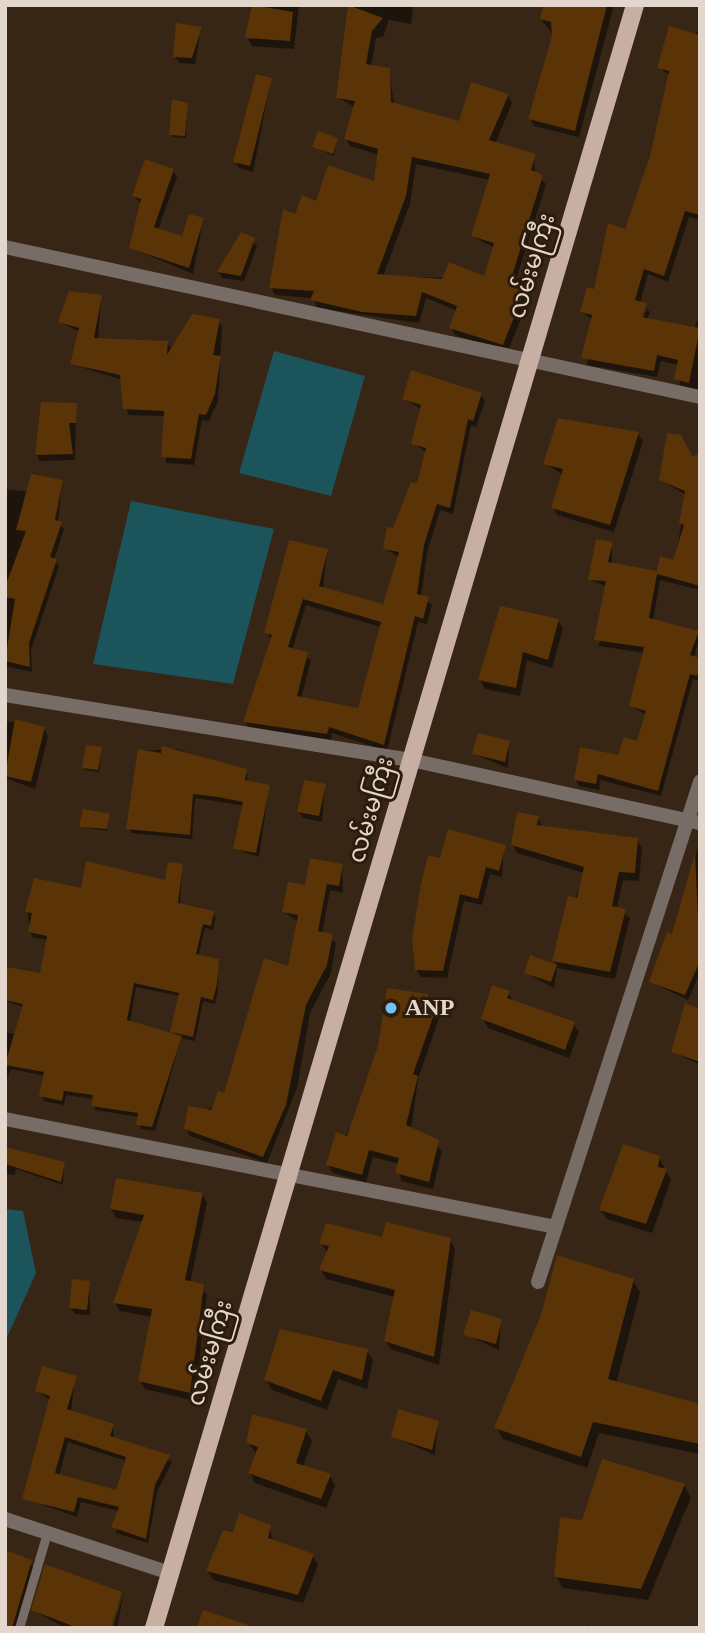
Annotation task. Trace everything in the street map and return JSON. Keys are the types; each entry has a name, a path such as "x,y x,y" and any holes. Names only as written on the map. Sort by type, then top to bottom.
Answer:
{"main road":[{"name":"လမ်းမကြီး","path":"154,1628 635,5"}],"street":[{"path":"5,247 528,364 700,397"},
{"path":"5,695 411,760 694,821"},
{"path":"538,1282 694,821 700,782"},
{"path":"5,1119 556,1227"},
{"path":"5,1519 170,1573"}],"lane":[{"path":"19,1628 47,1532"}],"water":[{"path":"274,351 365,376 331,496 239,473"},
{"path":"131,501 274,529 233,684 93,664"},
{"path":"5,1209 23,1211 36,1273 5,1342"}],"building":[{"path":"252,5 293,12 290,41 245,38"},
{"path":"348,5 383,18 372,31 366,64 390,68 391,102 459,121 471,82 509,94 489,140 536,154 531,170 543,175 509,286 524,292 503,345 449,328 457,306 422,292 416,316 362,312 310,300 314,291 269,288 283,209 295,214 302,195 316,201 328,165 374,181 378,149 344,139 355,101 336,98","holes":["412,157 490,174 471,236 494,243 484,276 449,262 442,279 377,274 406,196"]},
{"path":"543,5 607,5 575,131 528,119 552,36 551,22 540,19"},
{"path":"176,23 202,27 192,58 173,57"},
{"path":"669,26 700,35 700,215 685,211 664,276 644,269 635,300 647,303 642,317 700,328 689,383 674,379 678,360 657,355 654,371 581,358 592,315 580,312 587,287 594,289 608,223 625,229 650,156 669,71 657,68"},
{"path":"256,74 272,78 250,166 233,162"},
{"path":"172,99 188,103 185,136 169,135"},
{"path":"318,131 338,138 333,154 312,147"},
{"path":"145,159 174,169 154,227 182,236 189,214 204,218 189,268 129,248 141,199 132,196"},
{"path":"241,232 255,238 241,276 217,272"},
{"path":"69,291 102,295 94,338 168,341 167,355 192,314 220,319 213,355 221,356 215,394 206,415 199,414 191,459 161,457 164,411 123,409 120,375 70,364 79,328 58,322"},
{"path":"411,370 482,393 473,421 468,419 450,508 437,504 424,545 417,594 429,597 423,619 415,616 384,745 329,727 327,734 243,722 272,635 264,633 289,540 328,549 319,586 383,604 399,552 383,549 387,527 393,528 411,482 417,483 426,448 411,444 421,405 402,399","holes":["303,599 381,622 358,708 297,696 308,652 288,647"]},
{"path":"41,402 77,403 76,423 69,423 73,454 35,455"},
{"path":"558,418 639,432 610,525 551,508 563,469 543,464"},
{"path":"667,433 681,435 692,456 700,454 700,586 657,574 649,618 699,631 690,655 700,658 700,667 697,676 690,674 658,791 598,774 596,784 574,780 580,747 618,755 624,737 637,741 646,711 629,706 644,647 594,640 606,581 588,580 596,539 613,542 608,562 657,571 660,556 673,560 684,525 679,523 685,491 659,480"},
{"path":"31,474 63,480 55,520 62,522 50,557 57,559 29,643 30,667 5,661 15,599 5,597 5,587 26,531 16,530"},
{"path":"500,606 559,619 548,660 523,652 516,688 478,680"},
{"path":"15,719 45,727 31,782 5,776"},
{"path":"478,733 510,741 505,762 472,754"},
{"path":"86,745 102,747 98,770 82,768"},
{"path":"162,746 247,769 245,780 270,785 256,853 233,849 243,802 218,797 193,794 190,835 126,829 138,749 161,753"},
{"path":"304,780 326,784 319,816 297,812"},
{"path":"83,809 110,814 107,829 79,827"},
{"path":"517,812 539,816 537,825 638,838 635,873 619,872 612,906 626,909 610,972 552,961 568,896 577,898 584,867 511,845"},
{"path":"448,829 506,845 499,871 486,867 478,899 460,894 443,971 415,970 412,939 421,884 428,855 440,858"},
{"path":"695,853 700,961 685,995 649,982 667,932 672,934"},
{"path":"310,858 343,864 339,886 327,884 318,931 333,934 327,965 306,1005 286,1105 263,1157 184,1129 188,1106 211,1110 218,1091 224,1093 264,958 288,966 298,915 282,912 288,882 305,885"},
{"path":"86,861 165,880 168,862 183,864 178,903 214,911 211,926 203,924 196,954 219,959 217,984 213,1000 201,997 193,1037 170,1032 179,993 134,983 127,1020 182,1036 152,1127 136,1125 138,1113 91,1106 93,1095 64,1091 62,1101 39,1096 44,1072 5,1065 23,1004 5,1000 7,967 40,973 47,936 28,932 32,913 25,912 34,878 81,888"},
{"path":"530,955 557,965 551,982 524,973"},
{"path":"492,985 510,991 507,998 575,1022 565,1050 481,1019"},
{"path":"387,988 428,994 428,1001 438,1003 413,1074 418,1076 406,1125 439,1140 429,1182 395,1173 399,1158 369,1150 362,1175 326,1165 336,1132 347,1136 378,1046"},
{"path":"685,1003 700,1009 700,1062 671,1052"},
{"path":"623,1144 660,1156 658,1167 667,1169 646,1224 599,1210"},
{"path":"5,1147 65,1162 61,1182 5,1164"},
{"path":"116,1178 203,1193 185,1280 204,1284 190,1393 138,1381 152,1309 113,1303 144,1215 110,1209"},
{"path":"386,1222 451,1238 434,1357 384,1341 395,1290 319,1270 329,1246 319,1244 326,1223 382,1237"},
{"path":"557,1255 634,1279 608,1379 700,1404 700,1444 593,1422 581,1457 494,1428 541,1315"},
{"path":"72,1279 90,1281 87,1310 69,1308"},
{"path":"471,1310 502,1319 496,1344 463,1335"},
{"path":"280,1329 368,1349 362,1380 333,1370 321,1401 264,1380"},
{"path":"42,1366 77,1376 67,1409 114,1424 110,1436 170,1455 155,1485 146,1539 111,1527 119,1507 78,1497 74,1512 22,1499 50,1396 35,1391","holes":["65,1437 126,1457 116,1490 55,1473"]},
{"path":"398,1409 439,1421 432,1450 391,1437"},
{"path":"252,1414 307,1429 296,1463 331,1474 321,1499 248,1473 258,1447 246,1443"},
{"path":"602,1459 685,1484 641,1589 554,1577 560,1517 582,1520"},
{"path":"239,1513 271,1525 268,1538 314,1554 298,1595 206,1571 223,1530 233,1532"},
{"path":"5,1550 32,1560 12,1628 5,1628"},
{"path":"45,1564 122,1592 111,1628 78,1628 31,1610"},
{"path":"203,1610 248,1625 247,1628 197,1628"}],"place":[{"name":"ANP","path":"391,1008"}]}
